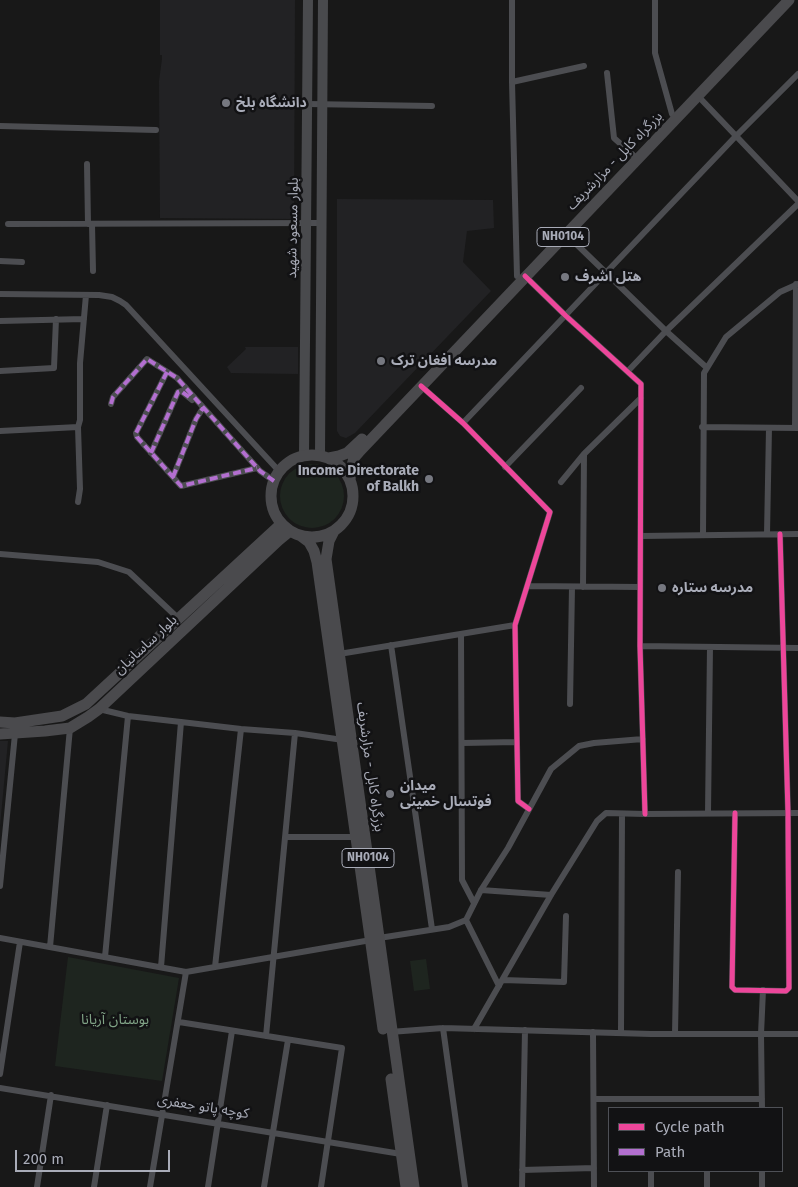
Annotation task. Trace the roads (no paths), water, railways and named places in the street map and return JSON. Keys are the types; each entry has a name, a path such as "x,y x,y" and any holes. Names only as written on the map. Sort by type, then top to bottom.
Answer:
{"highway":[{"name":"بزرگراه کابل - مزارشریف","path":"324,456 339,456 347,453 421,386 633,155 780,0"},
{"name":"بزرگراه کابل - مزارشریف","path":"350,480 354,458 385,420 521,276 566,234 789,0"},
{"name":"NH0104","path":"304,455 324,456"},
{"path":"277,476 290,461 304,455"},
{"path":"324,456 338,463 350,480"},
{"name":"NH0104","path":"277,476 271,490 272,508 291,530"},
{"name":"NH0104","path":"334,531 343,524 350,514 353,503 353,491 350,480"},
{"name":"بزرگراه کابل - مزارشریف","path":"291,530 309,542 317,562 356,837 375,939"},
{"path":"291,530 312,538 324,536 334,531"},
{"name":"بلوار ساسانیان","path":"0,722 15,723 62,716 86,704 180,619 291,530"},
{"name":"بلوار ساسانیان","path":"0,734 70,728 99,709 291,530"},
{"name":"بزرگراه کابل - مزارشریف","path":"334,531 327,550 326,560 340,654 388,1032 414,1187"},
{"name":"بزرگراه کابل - مزارشریف","path":"388,1032 406,1187"}],"main road":[{"name":"بلوار مسعود شهید","path":"304,455 308,0"},
{"name":"بلوار مسعود شهید","path":"323,0 324,456"}],"street":[{"path":"512,0 512,82 521,276 641,384 640,646 645,814"},
{"path":"655,0 655,53 672,114"},
{"path":"512,82 584,66"},
{"path":"607,73 614,139 633,155"},
{"path":"463,423 736,136 798,74"},
{"path":"628,371 666,331 798,202 698,96"},
{"path":"308,104 432,106"},
{"path":"0,126 156,130"},
{"path":"87,164 93,271"},
{"path":"8,224 322,223"},
{"path":"566,234 706,367"},
{"path":"0,261 22,262"},
{"path":"702,427 796,428 797,284 780,292 726,337 706,367 704,373 702,427 703,535"},
{"path":"0,294 112,297 126,305 277,476"},
{"path":"78,502 80,489 78,427 80,420 80,363 86,295"},
{"path":"0,371 54,368 56,319"},
{"path":"0,321 84,319"},
{"path":"112,404 113,397 147,359 177,378 257,468 277,476"},
{"path":"167,372 136,433 137,437 181,486 257,468"},
{"path":"421,386 463,423 550,512 515,625 518,802 529,810"},
{"path":"506,467 581,388"},
{"path":"152,453 178,392 181,391 192,400 196,400"},
{"path":"561,482 584,454 641,398"},
{"path":"173,477 196,419 204,408"},
{"path":"0,431 78,427"},
{"path":"767,534 769,428"},
{"path":"583,586 584,454"},
{"path":"735,813 732,987 735,990 786,991 789,988 788,813 780,534"},
{"path":"641,536 798,534"},
{"path":"0,554 98,562 129,572 180,619"},
{"path":"527,586 640,586"},
{"path":"570,704 572,587"},
{"path":"340,654 515,625"},
{"path":"462,634 462,880 474,903"},
{"path":"392,645 432,929"},
{"path":"640,646 798,648"},
{"path":"708,813 710,647"},
{"path":"99,709 128,716 295,733 343,740"},
{"path":"105,957 128,716"},
{"path":"161,967 181,722"},
{"path":"50,947 70,728"},
{"path":"215,967 241,729"},
{"path":"266,1036 295,733"},
{"path":"0,886 2,843 15,734"},
{"path":"0,938 186,972 432,929 449,928 466,920 481,890 508,848 551,768 579,746 594,742 643,740"},
{"path":"462,743 517,742"},
{"path":"474,1029 551,895 600,816 606,812 622,814 798,813"},
{"path":"621,1033 622,814"},
{"path":"285,837 356,837"},
{"path":"675,1034 678,872"},
{"path":"481,890 551,895"},
{"path":"503,980 564,982 566,916"},
{"path":"466,920 499,986"},
{"path":"0,1074 20,942"},
{"path":"150,1187 186,972"},
{"path":"762,1107 763,990"},
{"path":"179,1022 342,1048 320,1187"},
{"path":"388,1032 443,1028 675,1034 798,1034"},
{"path":"443,1028 466,1187"},
{"path":"208,1187 232,1030"},
{"path":"522,1187 525,1030"},
{"path":"593,1032 594,1187"},
{"path":"264,1187 288,1040"},
{"name":"کوچه پاتو جعفری","path":"0,1088 273,1131 401,1154"},
{"path":"37,1187 51,1095"},
{"path":"594,1099 762,1099"},
{"path":"708,1099 708,1107"},
{"path":"650,1100 650,1107"},
{"path":"94,1187 107,1105"},
{"path":"522,1170 594,1168"},
{"path":"651,1172 651,1187"},
{"path":"707,1172 707,1187"},
{"path":"762,1172 762,1187"}],"place":[{"name":"دانشگاه بلخ","path":"226,103"},
{"name":"هتل اشرف","path":"565,277"},
{"name":"مدرسه افغان ترک","path":"381,361"},
{"name":"Income Directorate of Balkh","path":"429,479"},
{"name":"مدرسه ستاره","path":"662,588"},
{"name":"میدان فوتسال خمینی","path":"390,794"}],"park label":[{"name":"بوستان آریانا","path":"115,1020"}]}
